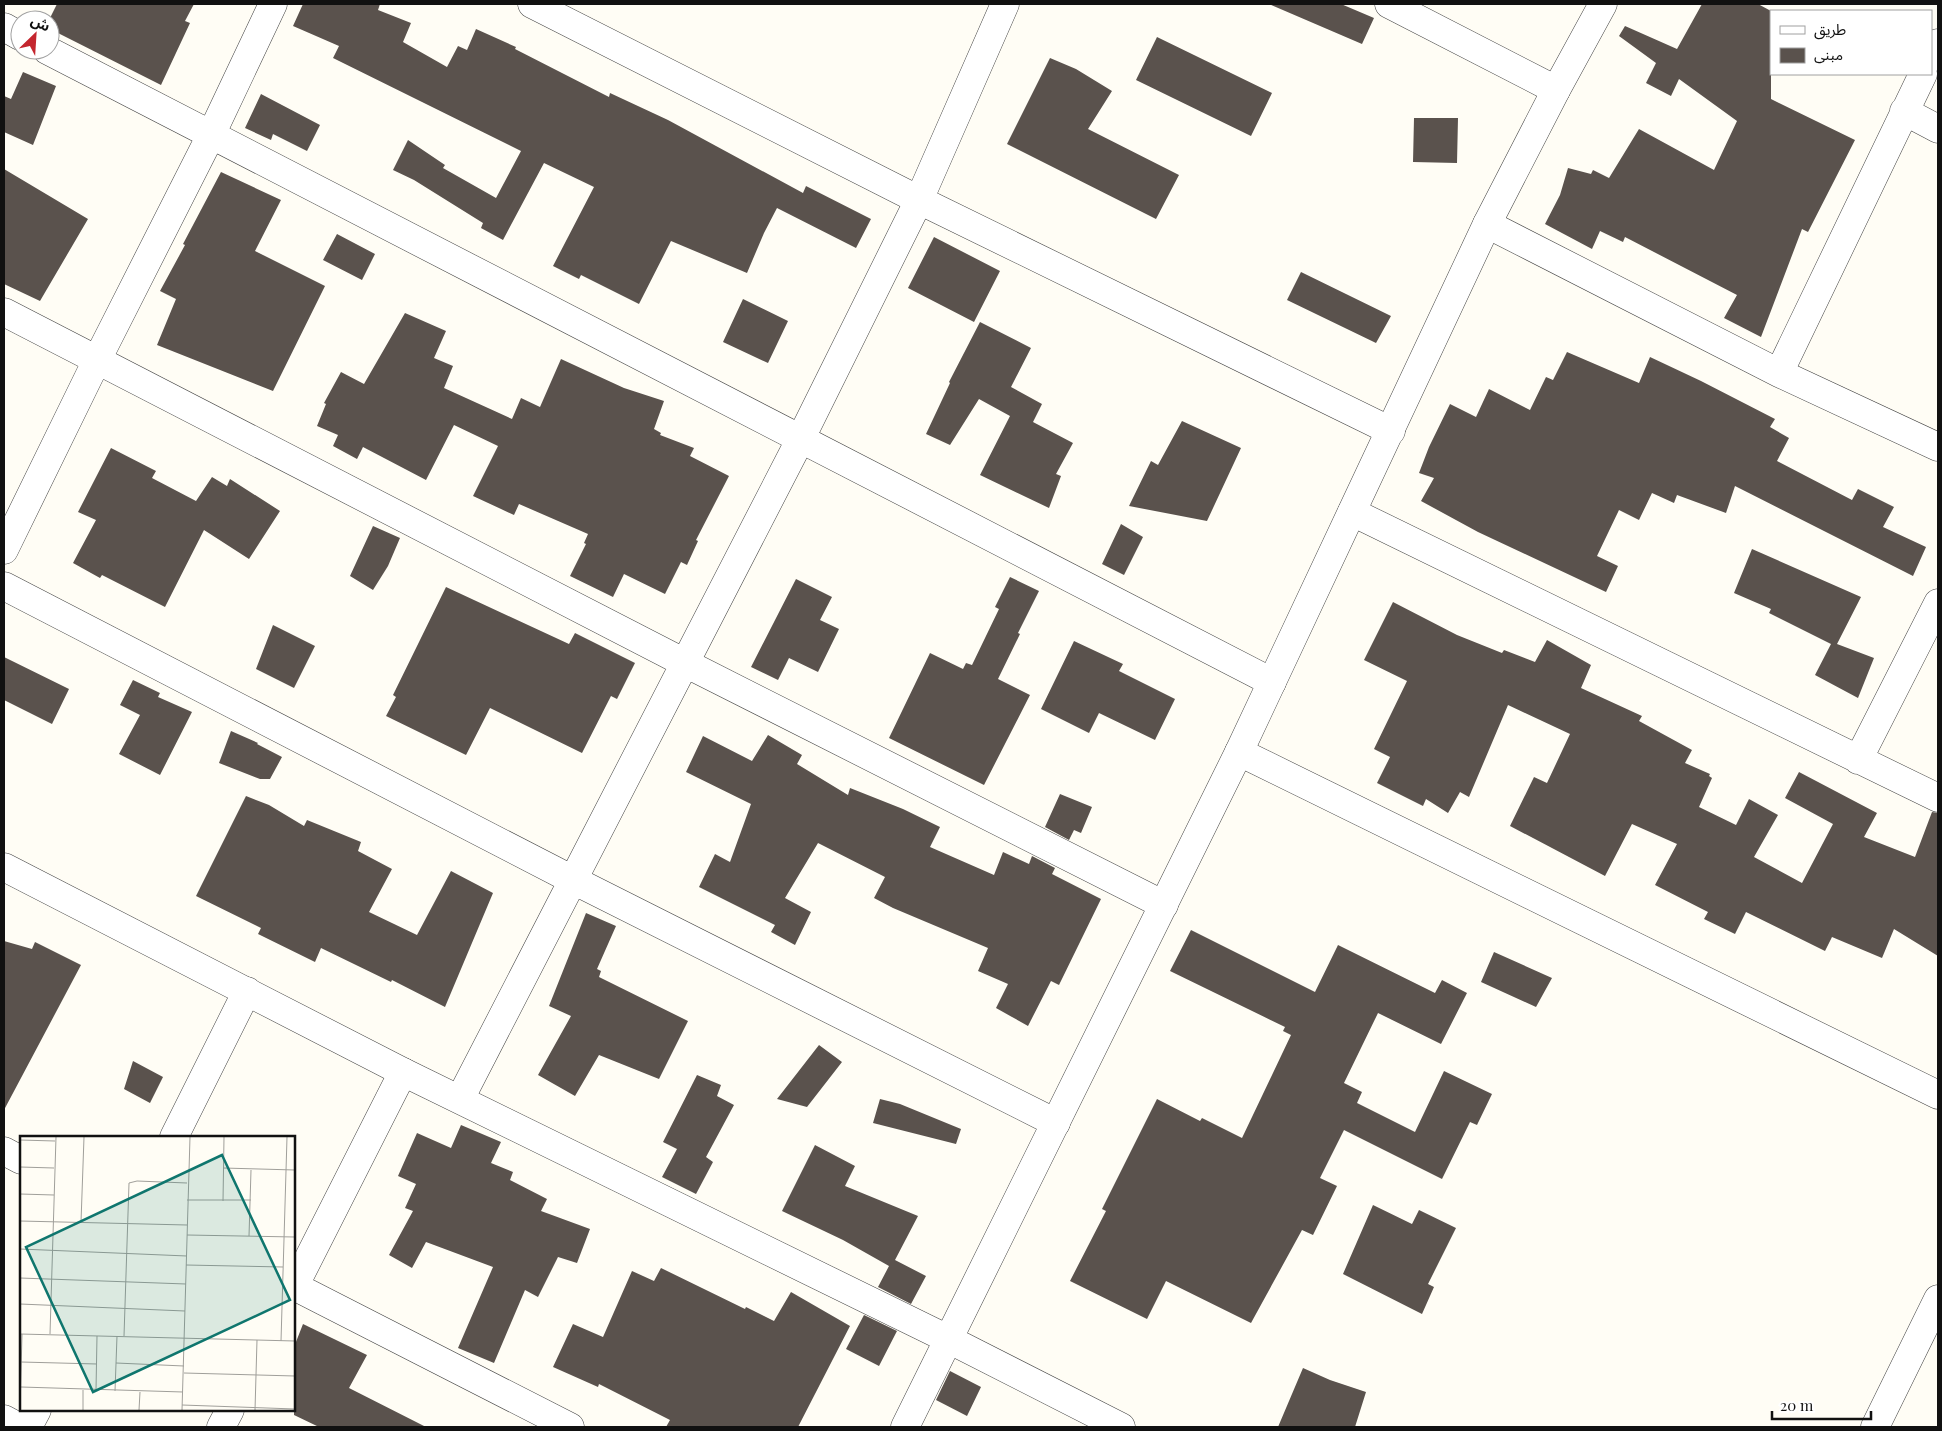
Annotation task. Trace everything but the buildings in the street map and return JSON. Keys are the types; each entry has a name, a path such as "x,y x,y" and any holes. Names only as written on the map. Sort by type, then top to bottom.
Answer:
{"street":[{"path":"4,550 97,360 211,135 273,4"},
{"path":"460,1100 800,440 918,200 1005,4"},
{"path":"1389,4 1556,90"},
{"path":"904,1427 1239,752 1488,224 1602,4"},
{"path":"538,5 918,200 1391,432"},
{"path":"1932,56 1938,43"},
{"path":"60,57 1272,682"},
{"path":"1779,373 1922,75"},
{"path":"1904,111 1938,129"},
{"path":"1488,224 1779,373 1938,447"},
{"path":"4,312 685,663 1164,906"},
{"path":"1352,512 1938,798"},
{"path":"4,586 573,880 1056,1123"},
{"path":"1858,760 1938,603"},
{"path":"1239,752 1938,1095"},
{"path":"4,866 403,1072 948,1339 1121,1427"},
{"path":"174,1136 247,991"},
{"path":"295,1284 403,1072"},
{"path":"4,1151 20,1159"},
{"path":"295,1287 570,1427"},
{"path":"1875,1427 1938,1299"},
{"path":"28,1427 36,1411"},
{"path":"221,1427 229,1411"},
{"path":"4,1419 19,1427"}]}
